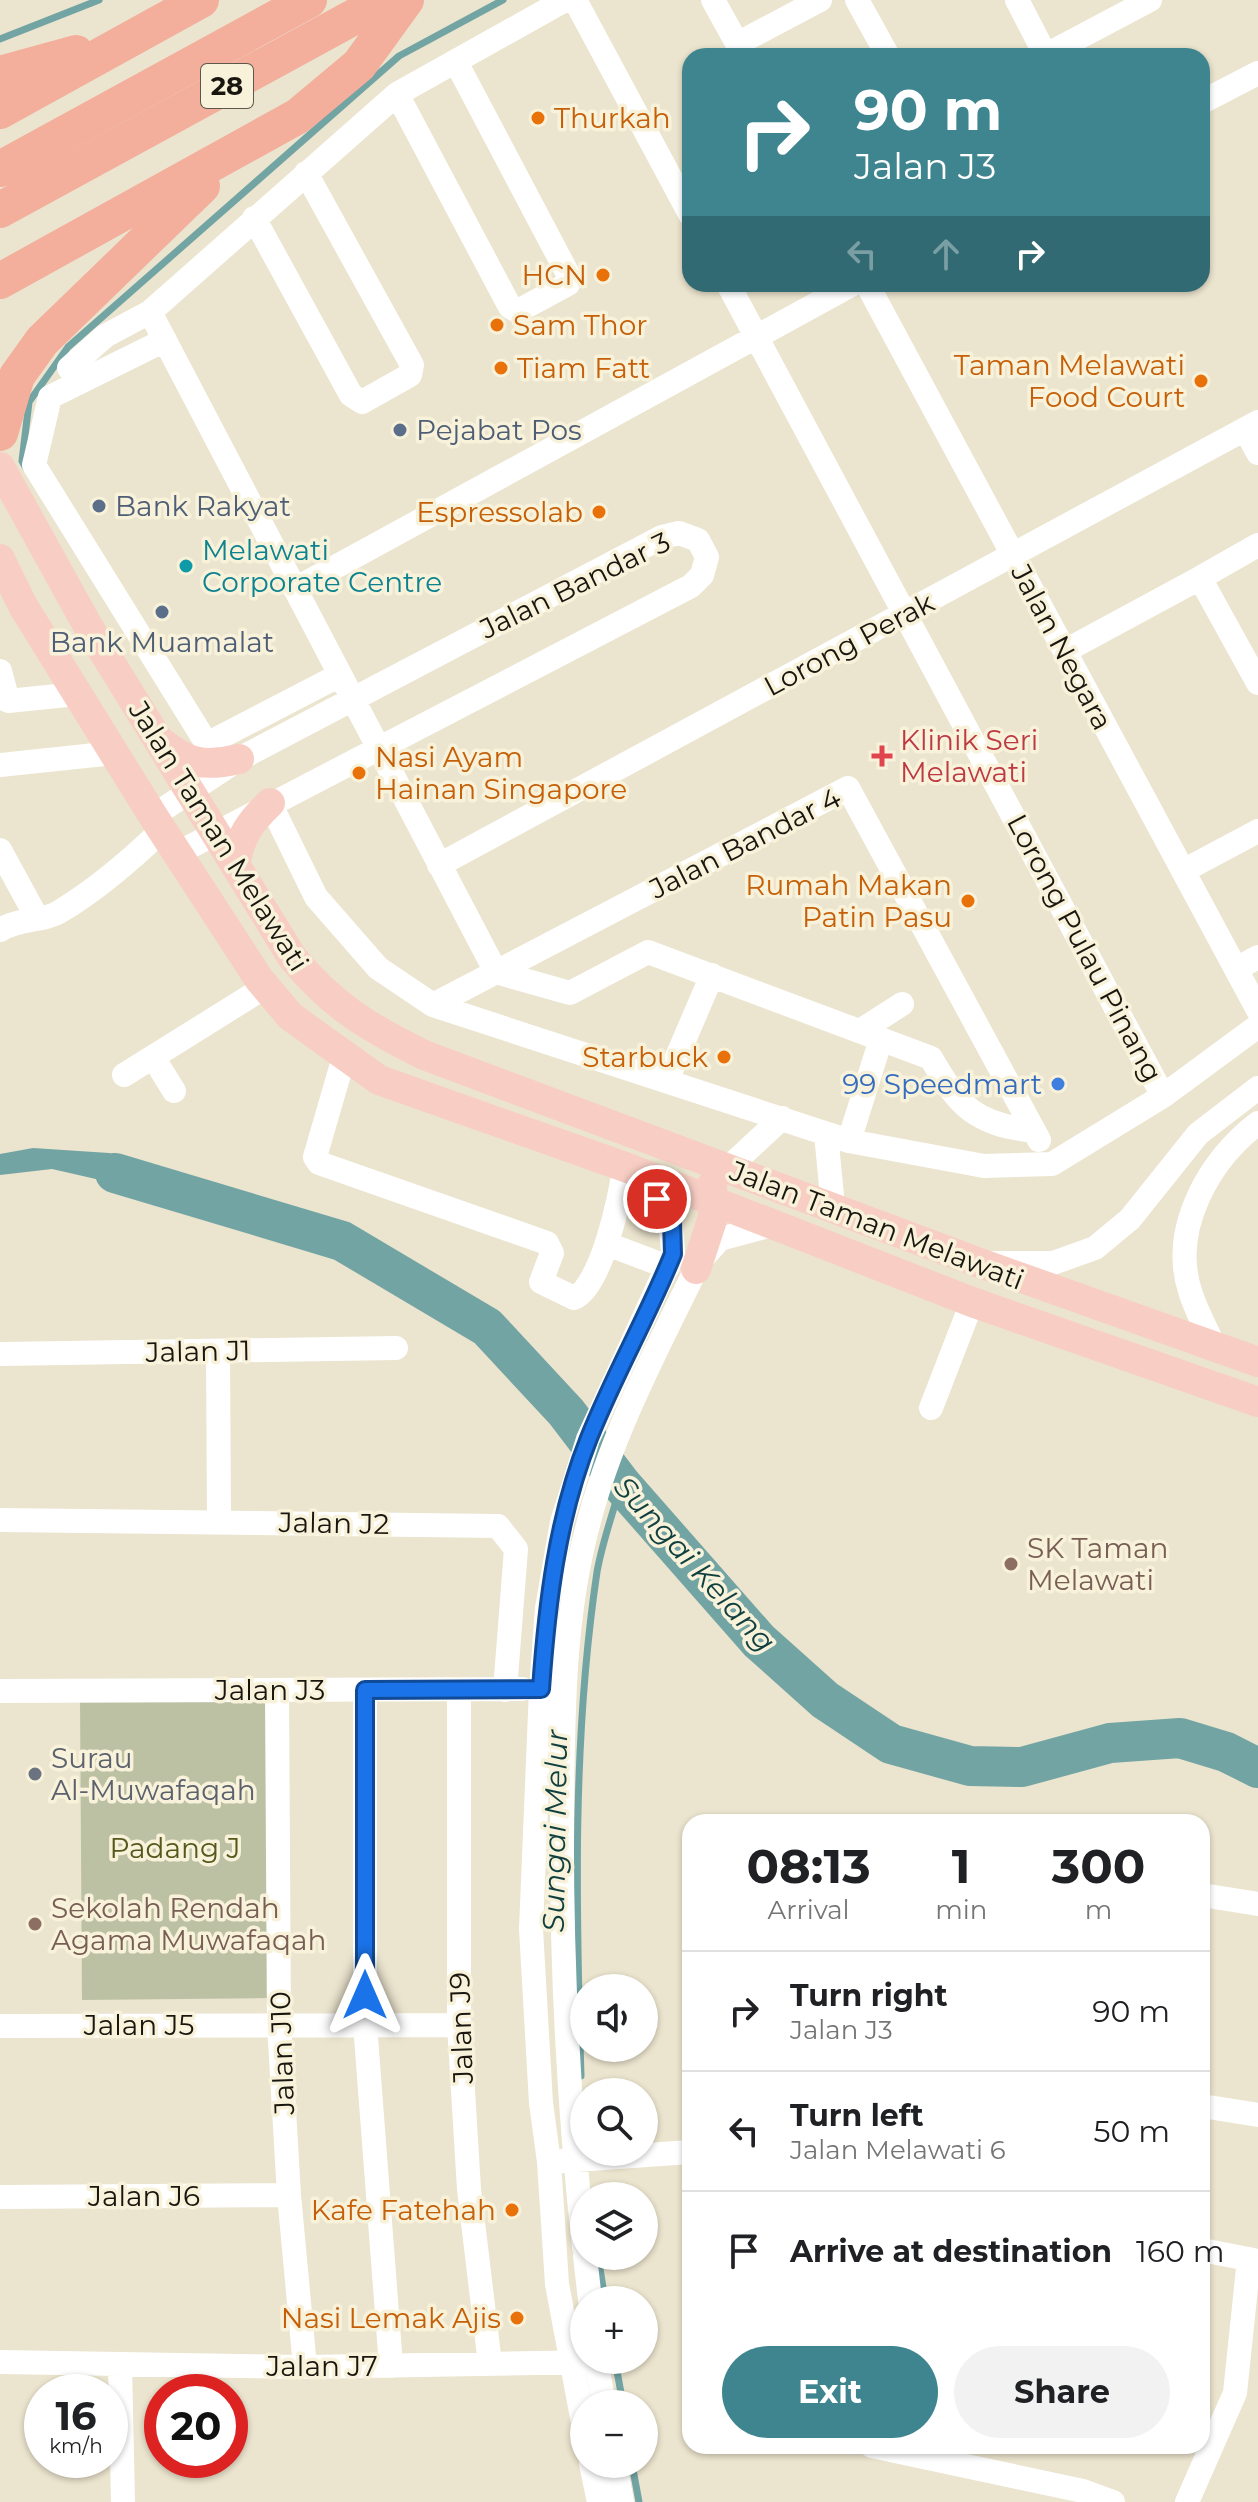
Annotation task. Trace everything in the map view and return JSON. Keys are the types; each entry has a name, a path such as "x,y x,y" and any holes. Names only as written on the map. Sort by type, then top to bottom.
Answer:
{"highway":[{"path":"0,111 201,0"},
{"name":"28","path":"0,169 309,0"},
{"name":"28","path":"0,210 385,0"},
{"path":"0,281 238,152 298,116 359,65 406,0"},
{"path":"0,74 133,37"},
{"path":"0,433 17,376 42,341 238,152"},
{"path":"0,263 23,263 50,254"}],"main road":[{"name":"Jalan Taman Melawati","path":"0,467 89,628 292,957 316,986 363,1025 424,1055 977,1262 1258,1362"},
{"name":"Jalan Taman Melawati","path":"0,559 23,606 77,694 265,987 290,1016 344,1057 379,1080 626,1168 972,1302 1258,1402"},
{"path":"156,737 179,756 209,766 239,759"},
{"path":"235,865 239,840 251,821 270,803"},
{"path":"682,1268 715,1203 706,1169 692,1153"}],"street":[{"path":"69,368 105,336 150,312 397,94 565,0"},
{"path":"575,0 682,199"},
{"path":"713,0 740,48"},
{"path":"744,48 820,0"},
{"path":"857,0 884,48"},
{"path":"1017,0 1042,48"},
{"path":"1061,48 1150,0"},
{"path":"397,94 510,307 518,311 568,284 569,276 456,62"},
{"path":"1210,98 1258,73"},
{"path":"254,218 351,395 362,402 410,375 412,365 306,173"},
{"name":"Lorong Pulau Pinang","path":"732,292 1163,1096"},
{"path":"295,589 838,292"},
{"name":"Jalan Negara","path":"871,292 1258,1010"},
{"path":"150,312 496,972 570,993 648,952 931,1058 953,1097 984,1119 1034,1131"},
{"path":"165,340 50,397 34,465 207,744 340,675"},
{"path":"1252,426 1258,453"},
{"name":"Lorong Perak","path":"439,865 1252,426"},
{"name":"Jalan Bandar 3","path":"679,533 698,540 707,557 702,575 691,586 379,750 215,832 164,833 191,793 239,759 662,537 679,533"},
{"path":"1065,651 1258,545"},
{"path":"1200,578 1258,683"},
{"path":"0,671 4,702 77,694"},
{"path":"0,765 114,753"},
{"name":"Jalan Bandar 4","path":"433,1005 848,788 1052,1164"},
{"path":"270,803 316,897 378,968 433,1005 838,1138 984,1166 1052,1164 1163,1096 1258,1026"},
{"path":"1183,871 1258,831"},
{"path":"0,930 36,916 56,915 164,833"},
{"path":"0,850 36,916"},
{"path":"1236,969 1258,957"},
{"path":"667,1080 712,975"},
{"path":"124,1075 265,987"},
{"path":"833,1206 838,1138 871,1035 902,1004"},
{"path":"153,1057 174,1091"},
{"path":"344,1057 315,1157 319,1163 547,1243 552,1253 541,1282 574,1298 584,1293 607,1244 626,1168"},
{"path":"977,1262 1053,1263 1095,1248 1130,1219 1198,1134 1258,1088"},
{"path":"727,1169 782,1118"},
{"path":"1215,1348 1190,1292 1184,1262 1185,1240 1200,1192 1219,1161 1258,1123"},
{"path":"626,1168 657,1199 672,1222 673,1254 682,1268"},
{"path":"570,2357 557,2284 549,2162 541,2103 531,1929 547,1608 562,1522 588,1439 624,1358 682,1268 720,1239 772,1225"},
{"path":"607,1244 682,1268"},
{"path":"570,2098 561,1957 563,1689 575,1588 587,1528 611,1452 650,1368 682,1268"},
{"path":"931,1408 972,1302"},
{"name":"Jalan J1","path":"0,1354 396,1348"},
{"path":"218,1351 219,1521"},
{"name":"Jalan J2","path":"0,1520 498,1526 516,1549 505,1690"},
{"name":"Jalan J3","path":"0,1691 541,1689"},
{"name":"Jalan J10","path":"277,1690 279,2024 289,2195 305,2367"},
{"path":"365,1690 365,2024 391,2366"},
{"name":"Jalan J9","path":"459,1690 459,2025 469,2189 490,2364"},
{"path":"1210,1896 1258,1904"},
{"name":"Jalan J5","path":"0,2026 459,2025"},
{"path":"1210,2107 1258,2115"},
{"path":"658,2154 682,2153"},
{"path":"549,2162 570,2160"},
{"name":"Jalan J6","path":"0,2197 289,2195"},
{"path":"1210,2252 1254,2260 1235,2393 1210,2450"},
{"name":"Jalan J7","path":"0,2362 305,2367 570,2363"},
{"path":"120,2364 123,2502"},
{"path":"910,2454 1083,2491 1113,2502"},
{"path":"1187,2502 1208,2454"},
{"path":"594,2478 599,2502"},
{"path":"618,2478 622,2502"}],"green space":[{"name":"Padang J","path":"268,1696 270,1998 82,2000 80,1698"}],"water":[{"path":"33,1148 109,1153 168,1179 166,1195 52,1169 0,1175 0,1154"}],"waterway":[{"path":"0,39 99,0"},
{"path":"26,468 22,461 29,402 68,347 399,56 503,0"},
{"name":"Sungai Kelang","path":"115,1173 342,1241 487,1327 566,1412 621,1484 759,1641 825,1700 891,1744 970,1766 1022,1767 1110,1743 1180,1738 1226,1752 1258,1768"},
{"name":"Sungai Melur","path":"581,2076 577,1887 583,1698 597,1572 621,1484"},
{"name":"Sungai Melur","path":"600,2270 603,2286"},
{"name":"Sungai Melur","path":"618,2374 620,2390"},
{"name":"Sungai Melur","path":"635,2478 639,2502"}],"place":[{"name":"Thurkah","path":"538,118"},
{"name":"HCN","path":"603,275"},
{"name":"Sam Thor","path":"497,325"},
{"name":"Tiam Fatt","path":"501,368"},
{"name":"Taman Melawati Food Court","path":"1201,381"},
{"name":"Pejabat Pos","path":"400,430"},
{"name":"Bank Rakyat","path":"99,506"},
{"name":"Espressolab","path":"599,512"},
{"name":"Melawati Corporate Centre","path":"186,566"},
{"name":"Bank Muamalat","path":"162,612"},
{"name":"Klinik Seri Melawati","path":"882,756"},
{"name":"Nasi Ayam Hainan Singapore","path":"359,773"},
{"name":"Rumah Makan Patin Pasu","path":"968,901"},
{"name":"Starbuck","path":"724,1057"},
{"name":"99 Speedmart","path":"1058,1084"},
{"name":"SK Taman Melawati","path":"1011,1564"},
{"name":"Surau Al-Muwafaqah","path":"35,1774"},
{"name":"Sekolah Rendah Agama Muwafaqah","path":"35,1924"},
{"name":"Kafe Fatehah","path":"512,2210"},
{"name":"Nasi Lemak Ajis","path":"517,2318"}],"route":[{"path":"365,1995 365,1690 541,1689 547,1608 562,1522 588,1439 673,1254 672,1222 657,1199"}]}
